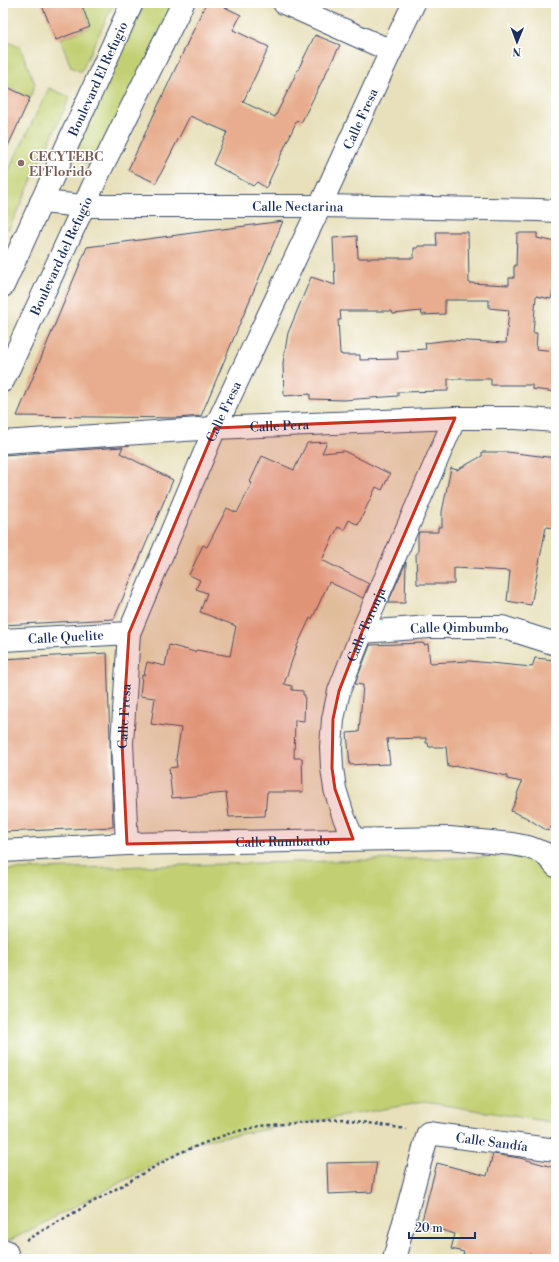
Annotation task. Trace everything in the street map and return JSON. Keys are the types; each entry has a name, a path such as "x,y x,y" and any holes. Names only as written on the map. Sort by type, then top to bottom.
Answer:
{"street":[{"name":"Boulevard El Refugio","path":"3,286 132,3"},
{"name":"Boulevard del Refugio","path":"3,381 84,206 183,3"},
{"path":"284,3 391,51"},
{"name":"Calle Fresa","path":"127,844 122,743 129,633 216,428 414,3"},
{"name":"Calle Nectarina","path":"41,202 84,206 320,206 556,211"},
{"name":"Calle Pera","path":"3,442 216,428 455,418 516,418 556,421"},
{"name":"Calle Toronja","path":"353,839 343,815 335,789 332,768 331,747 333,719 339,691 362,632 455,418"},
{"name":"Calle Qimbumbo","path":"362,632 430,626 502,627 556,644"},
{"name":"Calle Quelite","path":"3,640 129,633"},
{"name":"Calle Rumbardo","path":"3,851 127,844 450,838 528,847 544,853 556,866"},
{"path":"394,1259 428,1133"},
{"name":"Calle Sandía","path":"428,1133 556,1150"}],"path":[{"path":"8,1255 179,1153 230,1133 260,1126 344,1119 428,1133"}],"highlighted area":[{"path":"455,418 362,632 339,691 333,719 332,768 335,789 353,839 127,844 122,743 129,633 215,428"}],"green space":[{"path":"81,3 114,3 81,72 71,67 60,39 90,27"},
{"path":"145,3 174,3 97,169 70,155"},
{"path":"3,40 20,47 35,84 30,98 3,85"},
{"path":"49,88 70,97 9,229 3,227 3,182"},
{"path":"554,855 556,858 556,1123 424,1102 200,1141 3,1244 3,870"}],"building":[{"path":"41,3 81,3 90,27 56,40"},
{"path":"206,3 216,3 241,15 233,30 269,47 243,102 275,117 315,35 340,45 301,123 297,120 266,188 257,182 253,186 213,164 227,132 190,116 156,183 128,170"},
{"path":"3,85 30,98 3,157"},
{"path":"283,221 201,416 177,418 17,416 87,247"},
{"path":"436,232 468,232 469,283 509,285 509,278 514,278 514,266 516,266 517,233 537,233 537,238 556,242 556,290 553,290 551,299 536,296 533,333 537,333 536,349 556,351 556,392 532,389 532,385 491,385 491,379 448,379 448,391 398,392 398,396 344,400 310,399 310,394 284,396 283,363 288,333 311,277 335,285 333,238 357,236 358,258 414,258 414,248 418,248 418,246 437,246","holes":["445,300 489,300 489,308 509,310 506,343 450,340 425,343 426,349 397,351 398,359 360,360 360,355 340,354 338,320 341,320 340,311 392,311 393,314 421,311 422,315 445,314"]},
{"path":"327,442 322,453 344,451 390,474 382,490 376,487 358,525 349,520 344,530 338,527 322,560 369,584 363,598 329,582 312,619 310,618 297,646 284,684 292,686 292,690 303,691 303,695 305,695 304,721 295,720 294,758 302,758 303,792 267,792 265,816 229,817 226,793 172,798 169,768 177,767 176,759 181,728 151,724 155,698 140,696 142,675 144,675 147,662 165,666 169,645 195,652 196,650 230,656 236,626 200,612 207,593 196,589 200,580 189,575 203,545 207,547 227,508 237,513 252,483 250,482 262,456 294,470 307,443"},
{"path":"123,447 120,453 173,480 114,619 3,625 3,455"},
{"path":"482,452 507,452 556,458 556,528 546,527 531,605 507,601 510,571 454,568 454,584 417,584 416,553 418,553 419,532 438,532 438,527 442,527 442,512 451,468 457,470 482,456"},
{"path":"406,562 405,603 388,603"},
{"path":"423,643 424,645 428,644 430,663 469,661 532,667 535,658 556,660 556,821 548,831 525,817 511,811 522,782 507,779 507,776 459,766 448,767 446,747 429,747 428,743 426,743 426,738 387,739 390,764 350,765 347,733 359,732 363,685 355,684 370,645"},
{"path":"107,653 113,827 3,832 3,659"},
{"path":"493,1154 520,1158 556,1168 556,1241 552,1259 546,1259 529,1254 529,1259 462,1259 464,1252 451,1249 455,1234 421,1224 437,1163 487,1176"},
{"path":"377,1162 372,1192 328,1194 327,1163"}],"place":[{"name":"CECYTEBC El Florido","path":"21,163"}]}
